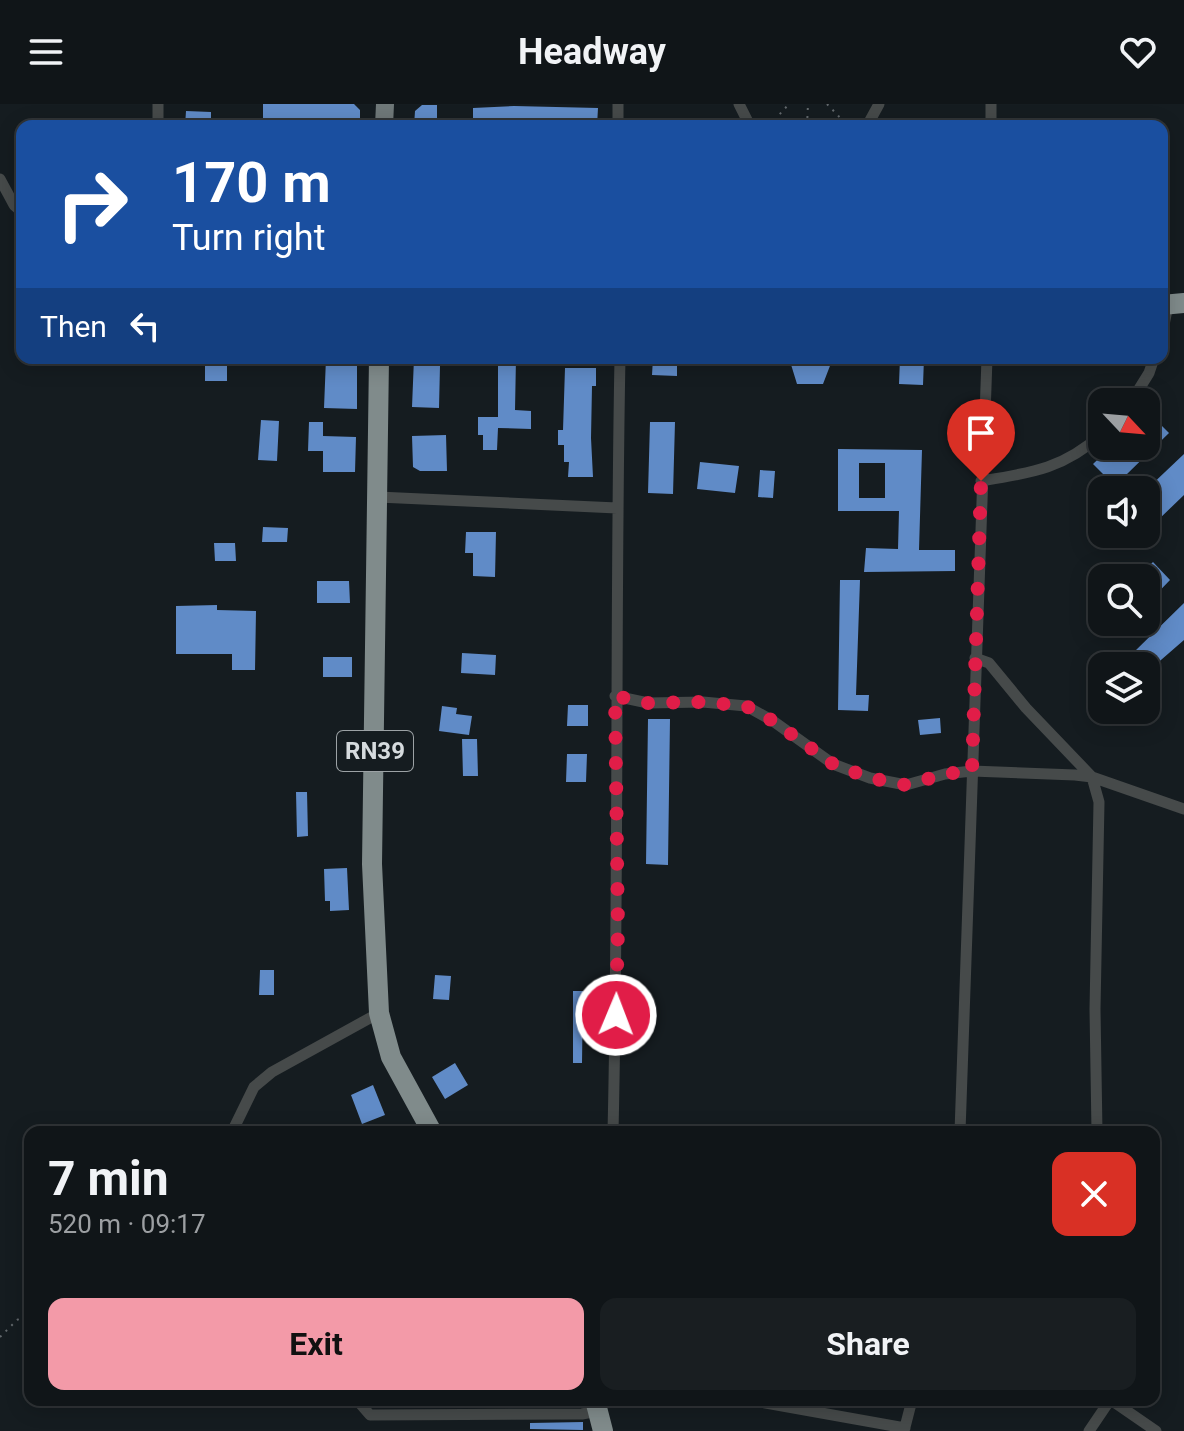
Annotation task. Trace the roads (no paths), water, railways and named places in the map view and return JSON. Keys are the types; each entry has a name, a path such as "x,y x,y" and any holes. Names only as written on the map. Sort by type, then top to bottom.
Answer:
{"highway":[{"name":"RN39","path":"379,364 372,864 379,1013 391,1057 429,1126"}],"street":[{"path":"0,179 16,207"},
{"path":"613,1126 618,928 615,696 620,364"},
{"path":"960,1126 987,364"},
{"path":"1140,388 1152,364"},
{"path":"981,481 1060,465 1088,446"},
{"path":"378,497 617,508"},
{"path":"975,658 989,663 1026,708 1092,777 1099,802 1095,1009 1097,1126"},
{"path":"615,696 648,703 703,702 746,706 773,721 833,764 870,778 906,785 945,774 972,771 1092,777 1184,809"},
{"path":"235,1126 254,1087 272,1072 379,1013"},
{"path":"362,1406 370,1415 567,1414 599,1410"},
{"path":"781,1406 904,1429 910,1406"},
{"path":"1089,1431 1107,1406"},
{"path":"1120,1406 1156,1431"}]}
